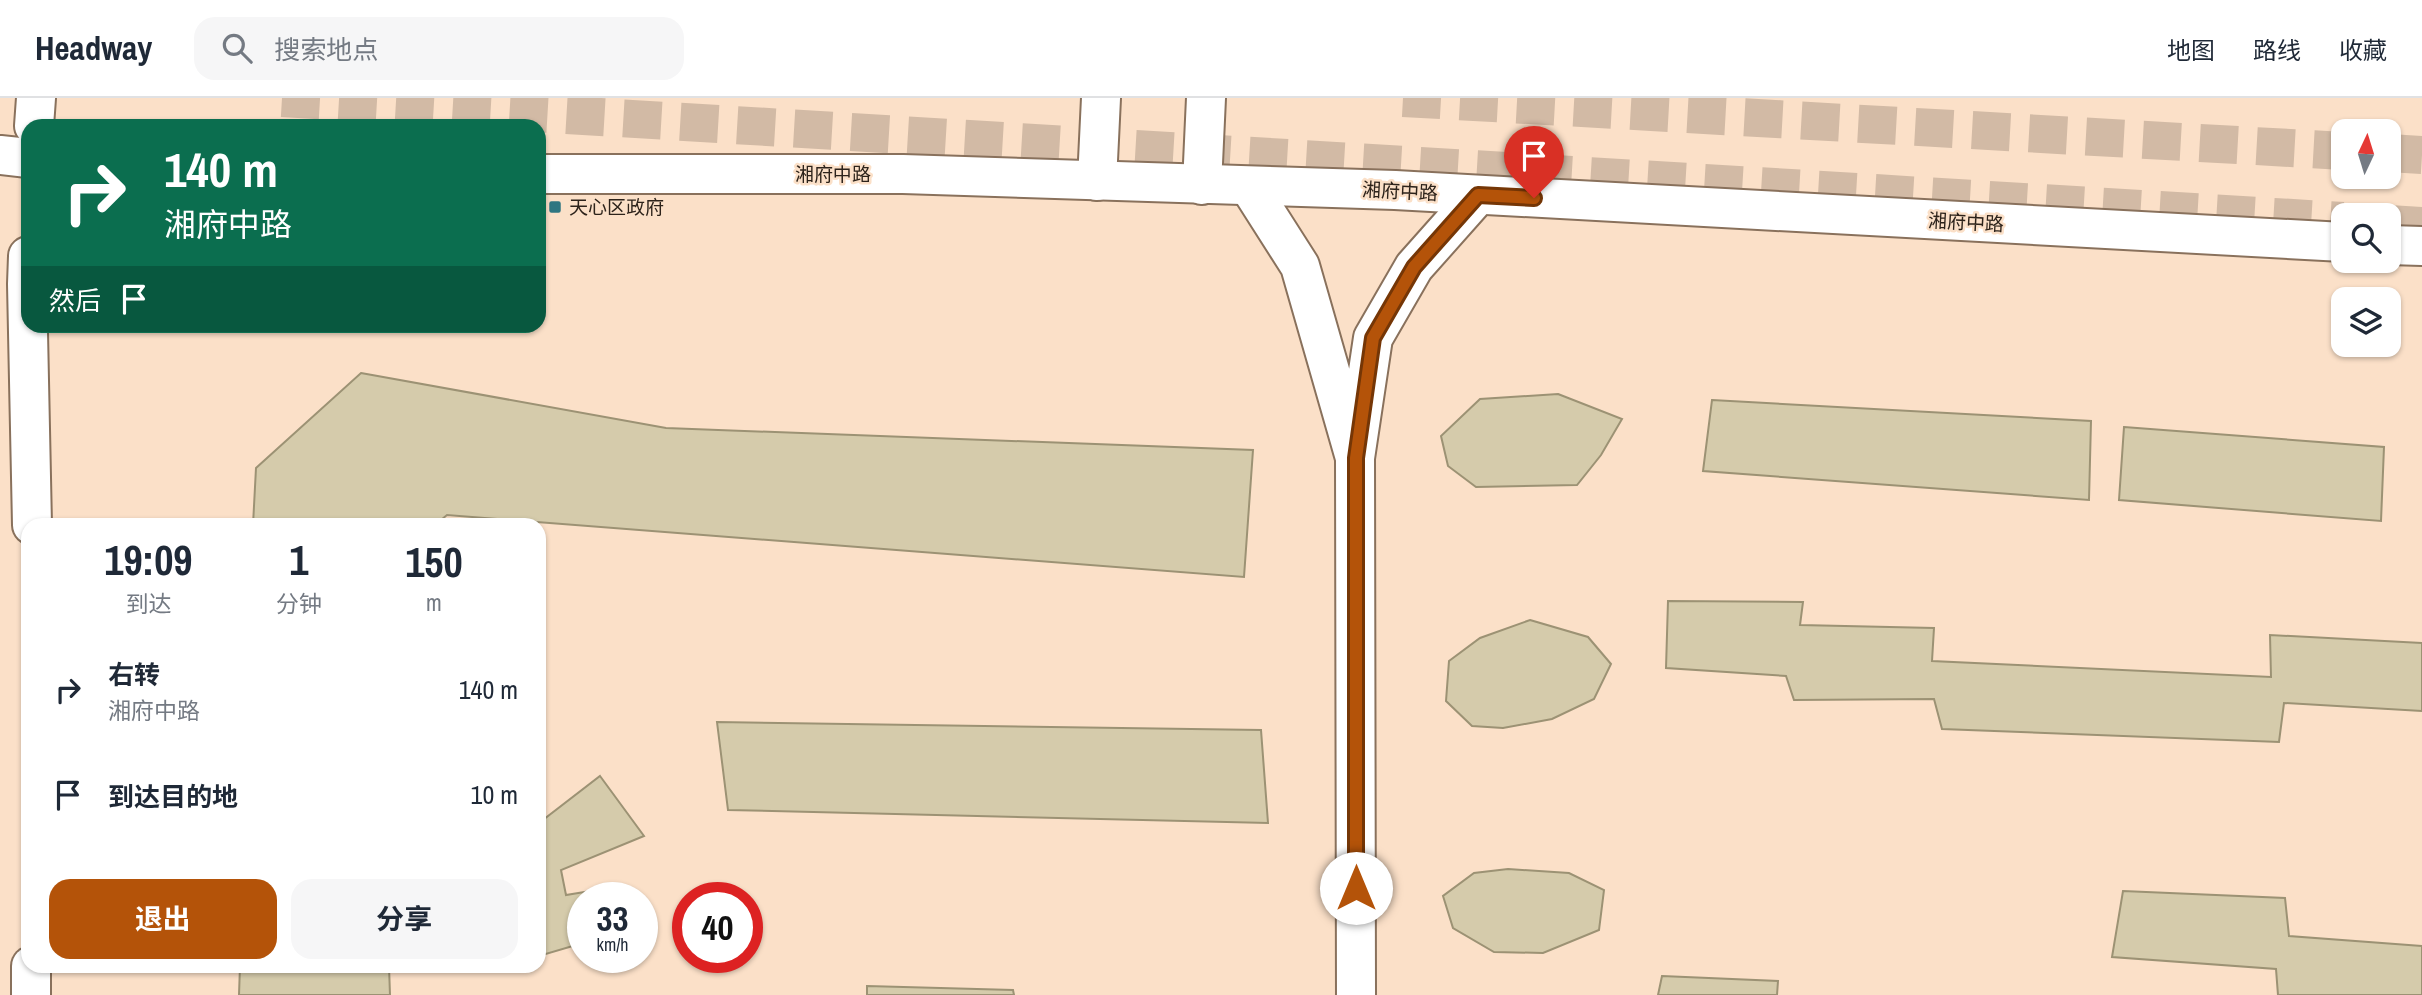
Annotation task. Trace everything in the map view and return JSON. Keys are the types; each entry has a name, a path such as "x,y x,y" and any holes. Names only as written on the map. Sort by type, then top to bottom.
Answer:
{"main road":[{"path":"34,119 36,98"},
{"path":"1097,181 1101,98"},
{"path":"1202,185 1206,98"},
{"path":"0,155 21,157"},
{"name":"湘府中路","path":"546,174 903,174 1249,186 1478,195 2331,241"},
{"path":"1249,186 1300,266 1356,458"},
{"path":"1356,995 1356,458 1373,338 1414,267 1478,195"},
{"path":"2401,245 2422,246"},
{"path":"28,333 32,518"},
{"path":"31,973 31,995"}],"building":[{"path":"361,373 666,428 1253,450 1244,577 546,523 546,518 447,515 443,518 253,518 256,468"},
{"path":"1558,394 1622,419 1601,455 1577,485 1476,487 1448,466 1441,436 1480,399"},
{"path":"1712,400 2091,421 2089,500 1703,471"},
{"path":"2124,427 2384,447 2381,521 2119,500"},
{"path":"1668,601 1803,602 1800,625 1934,628 1932,661 2271,677 2270,635 2422,643 2422,711 2284,703 2279,742 1942,729 1934,699 1794,700 1786,676 1666,668"},
{"path":"1530,620 1588,637 1611,664 1594,699 1552,719 1503,728 1472,726 1446,701 1449,661 1480,638"},
{"path":"717,722 1261,730 1268,823 728,810"},
{"path":"600,776 644,836 561,870 567,895 567,948 546,954 546,818"},
{"path":"1508,869 1569,873 1604,890 1599,930 1543,953 1494,952 1453,928 1443,896 1474,873"},
{"path":"2123,891 2285,898 2289,936 2422,946 2422,995 2278,995 2276,969 2112,957"},
{"path":"240,973 389,973 390,995 239,995"},
{"path":"1662,976 1778,981 1777,995 1658,995"},
{"path":"867,986 1013,990 1014,995 867,995"}],"tunnel":[{"path":"282,98 2331,220"},
{"path":"1403,98 2331,150"},
{"path":"2401,154 2422,155"},
{"path":"2401,225 2422,226"}],"place":[{"name":"天心区政府","path":"555,207"}],"route":[{"path":"1356,888 1356,458 1373,338 1414,267 1478,195 1534,198"}]}
